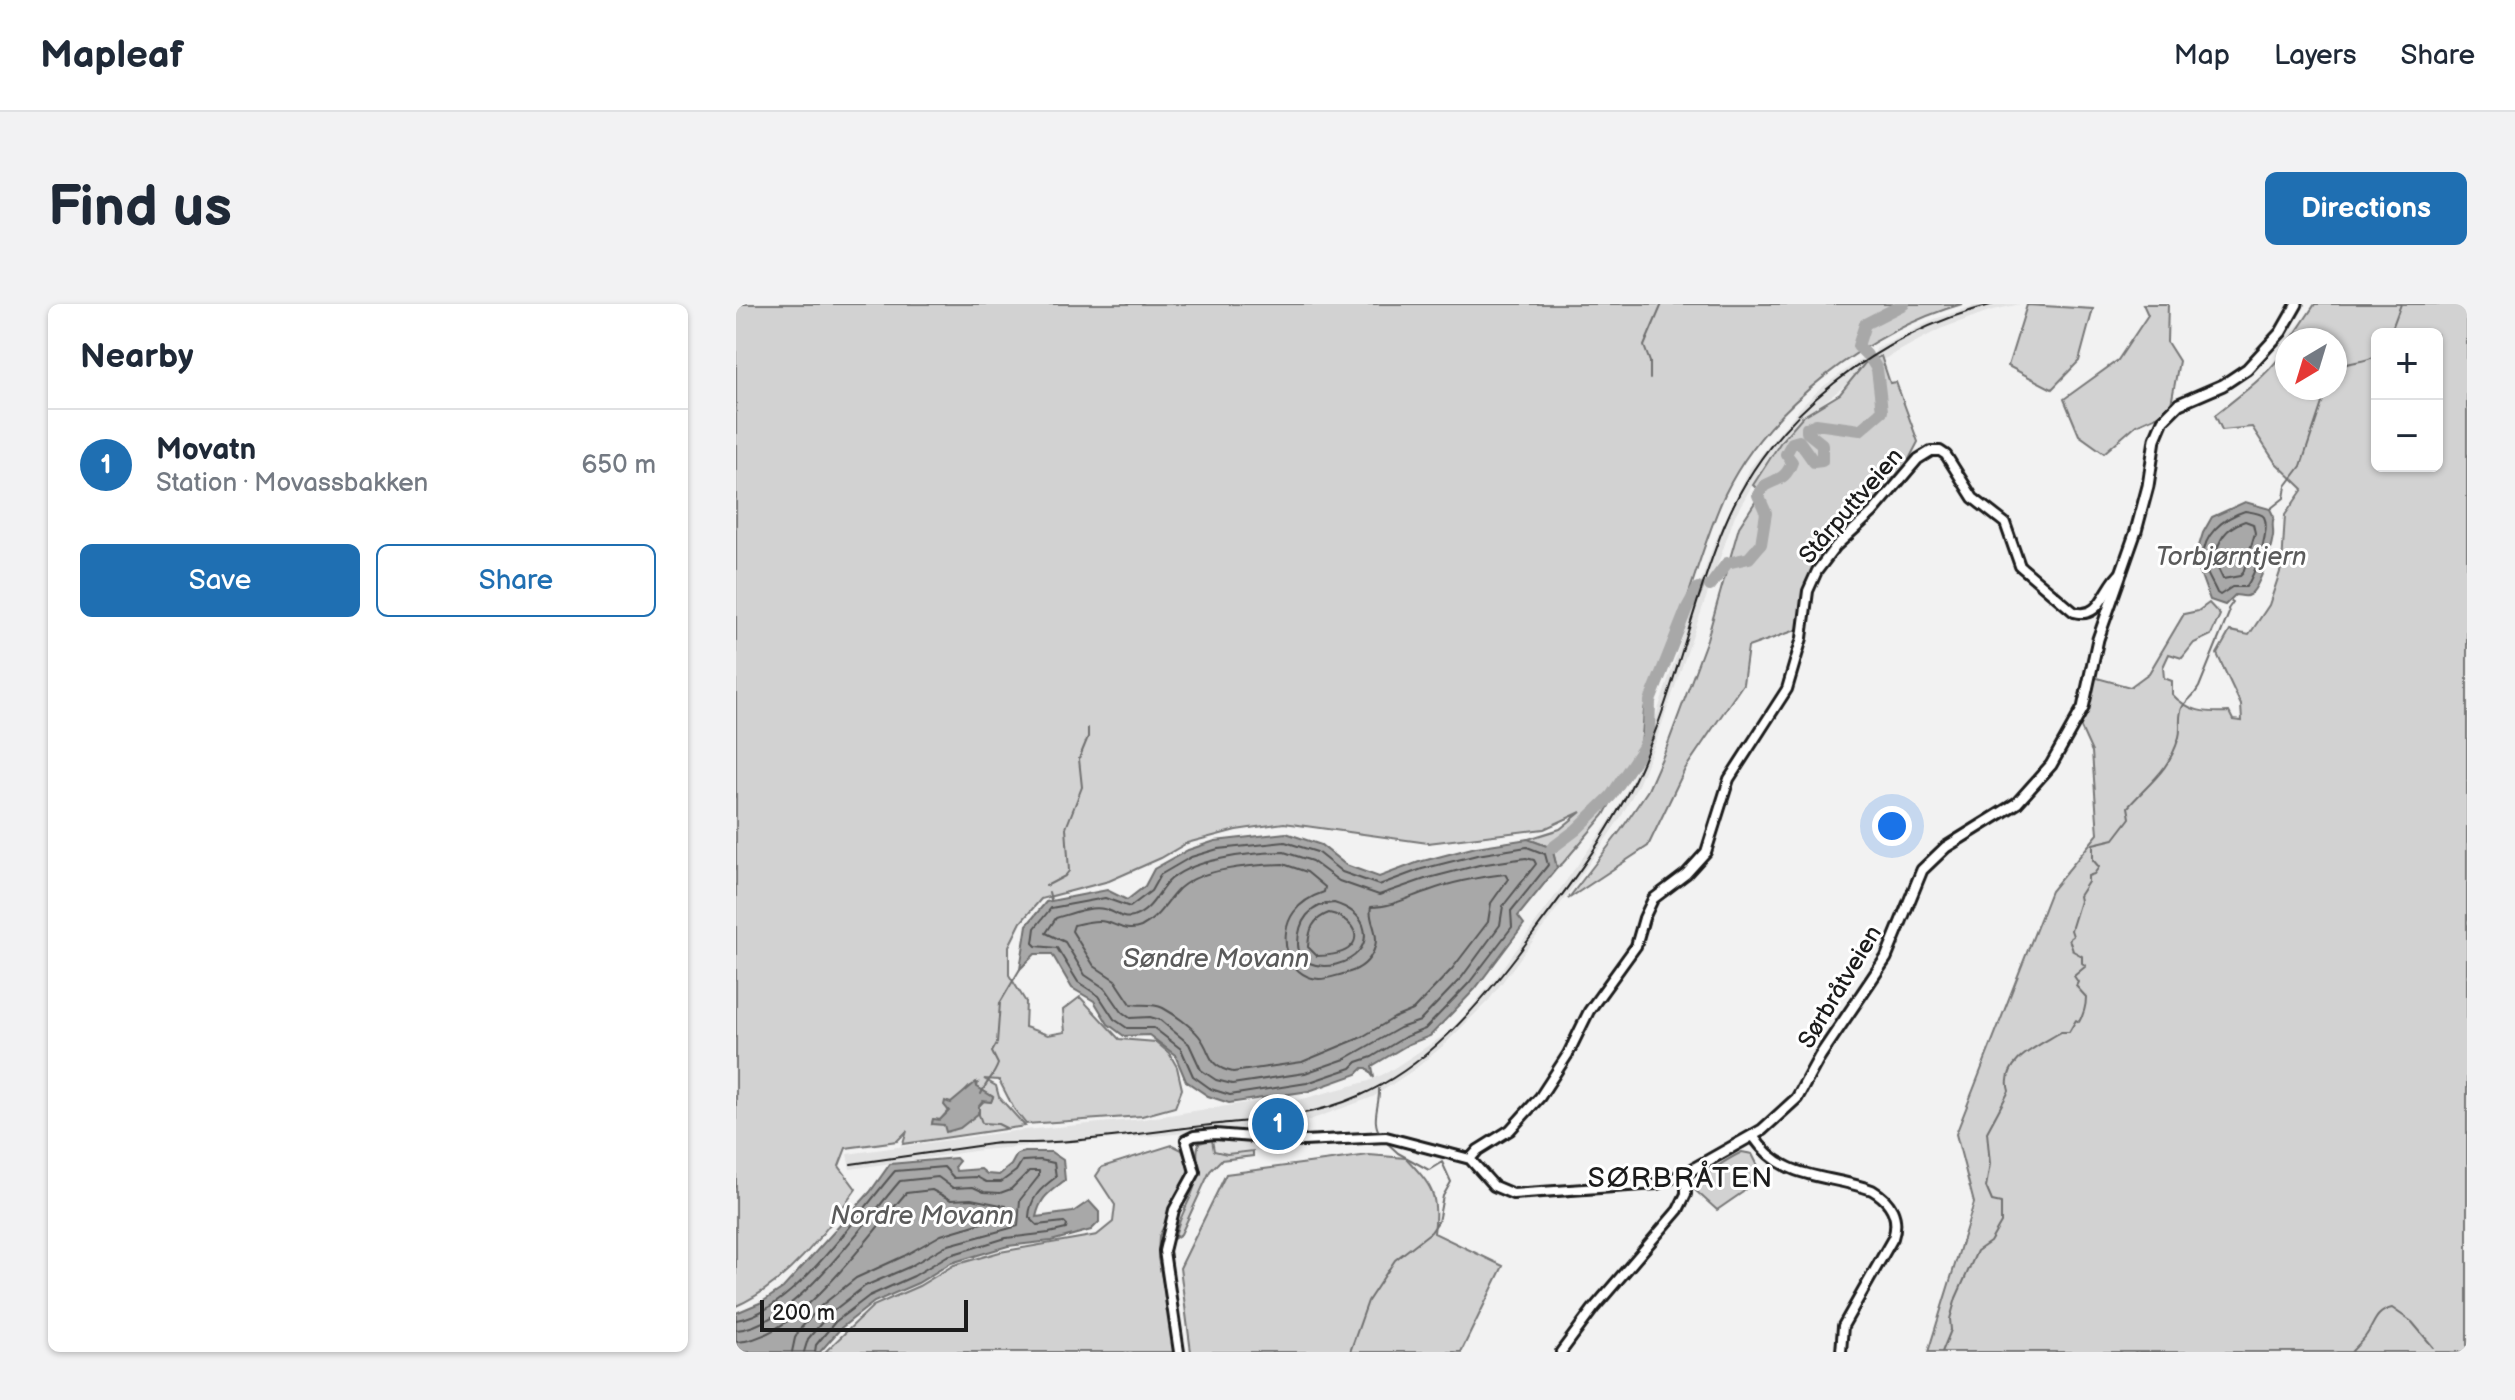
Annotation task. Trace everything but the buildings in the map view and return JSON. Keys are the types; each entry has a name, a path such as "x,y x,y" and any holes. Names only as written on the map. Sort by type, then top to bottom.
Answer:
{"street":[{"name":"Sørbråtveien","path":"1686,1173 1753,1136 1785,1110 1801,1092 1820,1056 1886,958 1922,870 1946,847 2017,803 2037,784 2056,758 2083,708 2098,639 2143,508 2155,439 2163,420 2179,404 2223,385 2247,369 2275,340 2297,304"},
{"name":"Stårputtveien","path":"1470,1159 1478,1150 1510,1130 1540,1097 1568,1054 1589,1011 1636,946 1653,899 1704,856 1729,779 1772,715 1789,683 1802,638 1812,580 1836,546 1873,512 1918,459 1937,450 1946,455 1973,498 2005,523 2020,566 2074,612 2086,614 2095,610 2122,571"},
{"path":"1179,1352 1164,1251 1174,1210 1195,1172 1186,1140 1194,1136 1215,1134 1303,1141 1383,1137 1470,1159 1494,1186 1504,1192 1521,1195 1657,1184 1686,1173 1686,1194 1678,1210 1593,1309 1561,1352"},
{"path":"1753,1136 1767,1155 1780,1165 1872,1190 1883,1197 1894,1213 1896,1227 1893,1238 1843,1326 1841,1352"}],"shaded area":[{"path":"736,304 1962,304 1892,332 1825,376 1767,431 1743,462 1725,494 1682,614 1647,698 1635,758 1604,815 1557,868 1552,848 1528,839 1560,829 1581,812 1544,829 1428,843 1284,823 1236,830 1187,843 1109,881 1041,899 1021,922 1009,946 1009,975 1026,1002 1025,1027 1048,1035 1065,1032 1063,1010 1080,997 1119,1039 1156,1042 1169,1053 1177,1067 1182,1089 1175,1107 1142,1116 1026,1124 999,1080 984,1079 996,1086 999,1097 1025,1126 903,1144 907,1131 897,1141 846,1148 839,1166 856,1189 817,1240 788,1271 772,1285 736,1306","holes":["978,1083 977,1087 993,1097 991,1102 984,1101 979,1106 932,1124 933,1119 940,1120 969,1087"]},
{"path":"1979,304 2020,304 1989,311 1940,329 1869,367 1806,416 1767,460 1735,515 1656,741 1621,817 1489,1000 1415,1069 1373,1097 1307,1121 1308,1145 1227,1154 1214,1151 1211,1131 981,1150 850,1169 847,1154 1014,1131 1143,1119 1290,1096 1299,1100 1369,1081 1440,1038 1458,1023 1499,974 1615,813 1649,737 1713,546 1750,468 1799,409 1863,357 1935,319"},
{"path":"2143,304 2168,304 2167,342 2179,361 2170,410 2136,425 2104,453 2079,435 2064,399 2118,360 2148,315"},
{"path":"2315,304 2467,304 2467,1352 1928,1352 1974,1203 1956,1134 2051,891 2098,834 2092,752 2077,719 2086,675 2130,687 2149,673 2184,614 2198,611 2209,603 2220,615 2211,635 2194,643 2182,658 2169,654 2163,667 2164,678 2172,681 2172,694 2184,705 2205,711 2229,712 2233,720 2242,721 2241,705 2217,654 2230,631 2249,635 2269,605 2282,566 2285,515 2303,489 2275,462 2252,427 2222,430 2215,415 2264,375 2275,362 2275,400 2347,400 2347,328 2299,328"},
{"path":"2027,305 2093,309 2079,361 2052,389 2008,366"},
{"path":"1881,356 1890,383 1896,382 1918,442 1906,465 1874,508 1809,580 1802,597 1802,628 1748,647 1743,684 1685,769 1648,846 1568,899 1648,790 1707,639 1739,527 1761,493 1753,485 1782,440 1802,417 1840,394 1865,363"},
{"path":"1212,1140 1214,1151 1227,1154 1253,1151 1253,1156 1221,1160 1210,1171 1181,1234 1175,1238 1193,1192 1199,1143"},
{"path":"1172,1145 1182,1150 1189,1167 1184,1187 1159,1236 1158,1258 1177,1352 825,1352 873,1306 919,1286 954,1265 1000,1252 1097,1235 1113,1222 1115,1205 1096,1176 1102,1167"},
{"path":"1742,1152 1752,1154 1760,1170 1743,1192 1717,1210 1695,1190 1716,1168"},
{"path":"1369,1155 1406,1158 1432,1191 1434,1233 1503,1266 1461,1352 1191,1352 1180,1268 1226,1174"}],"water":[{"name":"Torbjørntjern","path":"2245,502 2270,509 2274,517 2273,536 2256,587 2247,596 2235,595 2225,605 2210,600 2195,559 2212,517"},
{"name":"Søndre Movann","path":"1286,833 1321,845 1346,865 1379,877 1419,862 1476,847 1528,839 1552,848 1557,868 1518,916 1524,924 1475,989 1430,1036 1409,1044 1372,1066 1374,1078 1367,1068 1363,1068 1357,1074 1309,1091 1229,1103 1208,1096 1186,1081 1175,1055 1149,1035 1124,1036 1108,1024 1094,1001 1072,988 1052,954 1035,954 1020,969 1027,925 1046,902 1107,890 1127,900 1145,886 1154,869 1188,850 1215,841"},
{"path":"976,1082 977,1087 993,1097 991,1102 983,1101 979,1113 960,1128 946,1132 944,1125 932,1124 933,1119 940,1120 949,1111 944,1105 945,1101 951,1103"},
{"name":"Nordre Movann","path":"1051,1152 1063,1160 1065,1180 1043,1199 1036,1217 1073,1212 1089,1201 1099,1212 1099,1222 1091,1230 1051,1241 1008,1246 951,1263 918,1283 874,1302 841,1328 820,1352 736,1352 736,1313 762,1302 783,1288 870,1192 890,1164 956,1158 959,1161 956,1171 981,1169 987,1174 999,1175 1011,1165 1017,1154"}],"waterway":[{"path":"1650,379 1650,362 1644,346 1662,304"},
{"path":"1867,355 1858,346 1865,324 1904,304"},
{"path":"2392,328 2401,304"},
{"path":"2347,364 2371,358"},
{"path":"1710,586 1727,563 1749,558 1761,544 1766,513 1758,495 1764,486 1787,472 1792,462 1786,454 1792,443 1799,441 1814,462 1822,461 1822,444 1807,432 1807,428 1816,424 1860,430 1882,411 1877,369 1872,361"},
{"path":"2270,509 2284,498 2286,486 2301,466 2323,400"},
{"path":"1552,848 1611,796 1643,748 1649,735 1650,701 1698,588"},
{"path":"1942,1352 1951,1330 1950,1319 1956,1298 1977,1251 1990,1242 2001,1223 2001,1203 1992,1201 1986,1187 1990,1164 1987,1132 2009,1091 2010,1071 2033,1048 2061,1032 2069,1032 2076,1020 2079,1022 2084,1010 2086,997 2076,986 2078,982 2074,976 2086,966 2082,963 2082,956 2073,951 2069,939 2073,936 2071,930 2079,896 2088,882 2088,876 2099,867 2093,860 2093,844 2114,839 2130,818 2128,807 2170,759 2179,737 2181,710 2199,687 2233,602 2230,600"},
{"path":"1046,886 1069,871 1066,828 1082,787 1079,759 1088,737 1088,728"},
{"path":"1049,892 1051,900"},
{"path":"981,1094 998,1064 992,1052 997,1043 1000,1003 1020,969"},
{"path":"1379,1089 1376,1124 1381,1135"},
{"path":"978,1112 982,1123 1006,1128"},
{"path":"1350,1352 1368,1301 1395,1260 1431,1232 1438,1222 1443,1196 1451,1182 1442,1162 1429,1170 1398,1153 1384,1140"},
{"path":"2351,1352 2378,1316 2392,1308 2412,1322 2433,1347"}],"railway":[{"path":"990,1144 1095,1139 1308,1112 1359,1096 1383,1084 1427,1053 1448,1035 1502,975 1600,841 1628,793 1653,738 1725,524 1745,484 1770,447 1800,413 1834,383 1871,357 1910,335 1994,304"},
{"path":"851,1164 998,1143"}],"place":[{"name":"Movatn","path":"1278,1124"}],"district":[{"name":"SØRBRÅTEN","path":"1681,1178"}]}
